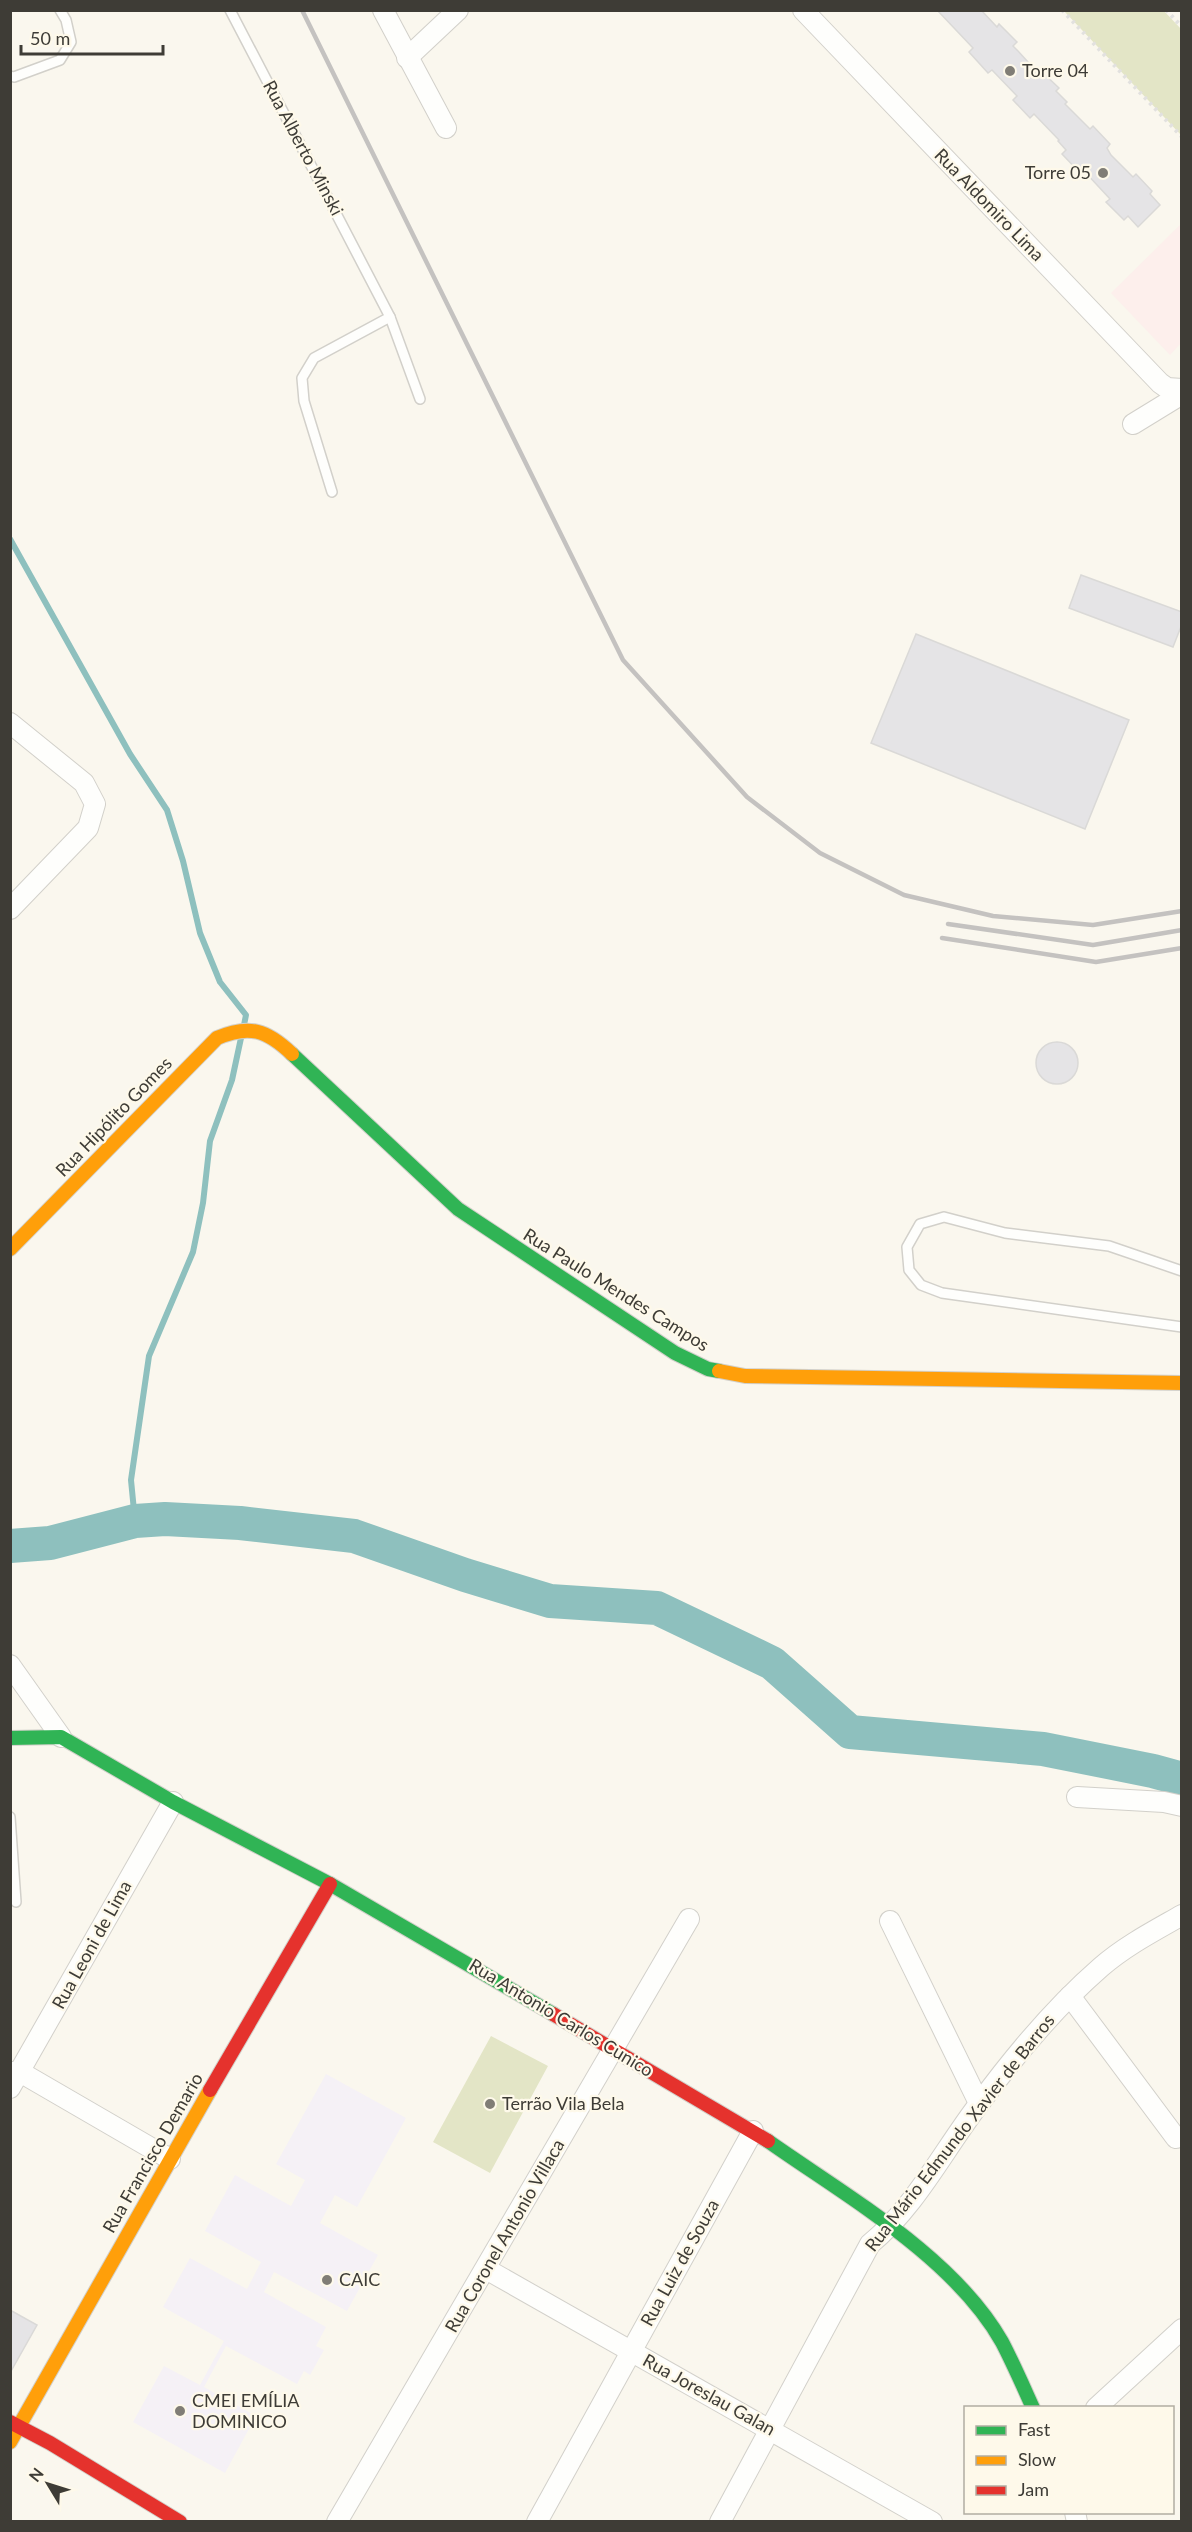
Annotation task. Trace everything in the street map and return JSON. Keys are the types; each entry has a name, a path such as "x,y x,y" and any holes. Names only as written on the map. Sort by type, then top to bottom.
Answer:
{"street":[{"path":"383,10 446,128"},
{"path":"407,58 458,10"},
{"name":"Rua Aldomiro Lima","path":"803,10 1160,382 1167,388 1182,389"},
{"path":"1133,424 1182,394"},
{"path":"10,723 84,783 95,804 88,828 10,909"},
{"name":"Rua Hipólito Gomes","path":"10,1250 217,1038 234,1030 253,1030"},
{"name":"Rua Paulo Mendes Campos","path":"253,1030 266,1033 280,1043 458,1209 675,1353 708,1369 754,1376 1182,1383"},
{"path":"10,1665 61,1737"},
{"path":"10,1738 61,1737"},
{"name":"Rua Antonio Carlos Cunico","path":"61,1737 173,1802 330,1884 753,2131 891,2226 927,2253 979,2310 1001,2341 1032,2406"},
{"path":"1077,1797 1164,1802 1182,1806"},
{"name":"Rua Leoni de Lima","path":"14,2077 173,1802"},
{"name":"Rua Francisco Demario","path":"10,2442 15,2424 330,1884"},
{"name":"Rua Mário Edmundo Xavier de Barros","path":"720,2522 870,2244 891,2226 910,2203 979,2103 1070,1996 1102,1966 1182,1915"},
{"name":"Rua Coronel Antonio Villaca","path":"337,2522 689,1919"},
{"path":"890,1921 979,2103"},
{"path":"1070,1996 1176,2138"},
{"path":"14,2077 170,2159"},
{"name":"Rua Luiz de Souza","path":"537,2522 753,2131"},
{"name":"Rua Joreslau Galan","path":"486,2269 932,2522"},
{"path":"1098,2406 1182,2328"},
{"path":"15,2424 180,2522"}],"lane":[{"path":"10,76 60,60 71,42 66,20 60,10"},
{"name":"Rua Alberto Minski","path":"230,10 375,285 390,317 420,399"},
{"path":"332,492 304,401 302,378 314,358 390,317"},
{"path":"1182,1272 1109,1246 1005,1233 944,1217 920,1224 907,1247 909,1270 921,1286 942,1293 1182,1327"},
{"path":"10,1817 16,1902"}],"path":[{"path":"1062,10 1182,137"},
{"path":"1166,10 1182,27"}],"shaded area":[{"path":"1181,224 1181,343 1170,355 1111,293"},
{"name":"CAIC","path":"326,2074 406,2118 357,2207 335,2195 320,2223 378,2255 347,2311 274,2272 264,2292 326,2327 316,2346 324,2350 310,2375 304,2371 297,2384 226,2346 204,2387 256,2416 225,2473 133,2422 164,2366 200,2385 224,2341 163,2307 190,2258 247,2289 261,2262 205,2231 235,2175 291,2206 305,2180 276,2164"}],"green space":[{"path":"1064,11 1164,11 1181,29 1181,135"},
{"name":"Terrão Vila Bela","path":"491,2036 548,2066 490,2173 433,2142"}],"building":[{"path":"937,10 981,10 997,27 999,24 1017,42 1013,46 1039,74 1042,72 1059,88 1056,91 1067,102 1065,104 1090,129 1093,126 1110,144 1107,148 1111,155 1133,177 1136,174 1152,191 1150,194 1160,205 1138,227 1128,216 1124,220 1106,202 1110,199 1085,172 1082,175 1062,154 1066,150 1059,140 1034,114 1030,118 1013,100 1017,96 992,70 988,73 969,52 973,48"},
{"path":"1081,575 1182,612 1182,624 1173,647 1069,608"},
{"path":"916,634 1129,720 1085,829 871,743"},
{"path":"1057,1042 1072,1048 1078,1063 1072,1078 1057,1084 1042,1078 1036,1063 1042,1048"},
{"path":"10,2310 37,2325 10,2373"}],"waterway":[{"path":"10,539 130,754 167,810 183,861 200,933 220,982 246,1015 244,1025"},
{"path":"135,1521 131,1480 149,1356 193,1252 203,1203 210,1141 232,1080 241,1038"},
{"path":"10,1546 50,1543 135,1521 165,1519 240,1523 354,1536 465,1575 550,1601 657,1608 772,1663 850,1732 1043,1749 1182,1779"}],"railway":[{"path":"302,10 623,660 747,797 820,853 904,895 993,916 1093,925 1182,911"},
{"path":"948,924 1093,945 1182,930"},
{"path":"942,938 1096,962 1182,948"}],"traffic: fast":[{"path":"292,1054 458,1209 675,1353 708,1369 719,1371"},
{"path":"10,1738 61,1737 173,1802 330,1884 553,2014"},
{"path":"768,2141 864,2206 896,2230 956,2282 981,2311 1002,2342 1032,2406"}],"traffic: slow":[{"path":"10,1249 217,1038 239,1031 257,1032 274,1039 292,1054"},
{"path":"719,1371 745,1376 1182,1383"},
{"path":"10,2442 210,2090"}],"traffic: jam":[{"path":"210,2090 330,1884"},
{"path":"553,2014 768,2141"},
{"path":"10,2422 50,2443 180,2522"}],"place":[{"name":"Torre 04","path":"1010,71"},
{"name":"Torre 05","path":"1103,173"},
{"name":"Terrão Vila Bela","path":"490,2104"},
{"name":"CAIC","path":"327,2280"},
{"name":"CMEI EMÍLIA DOMINICO","path":"180,2411"}]}
